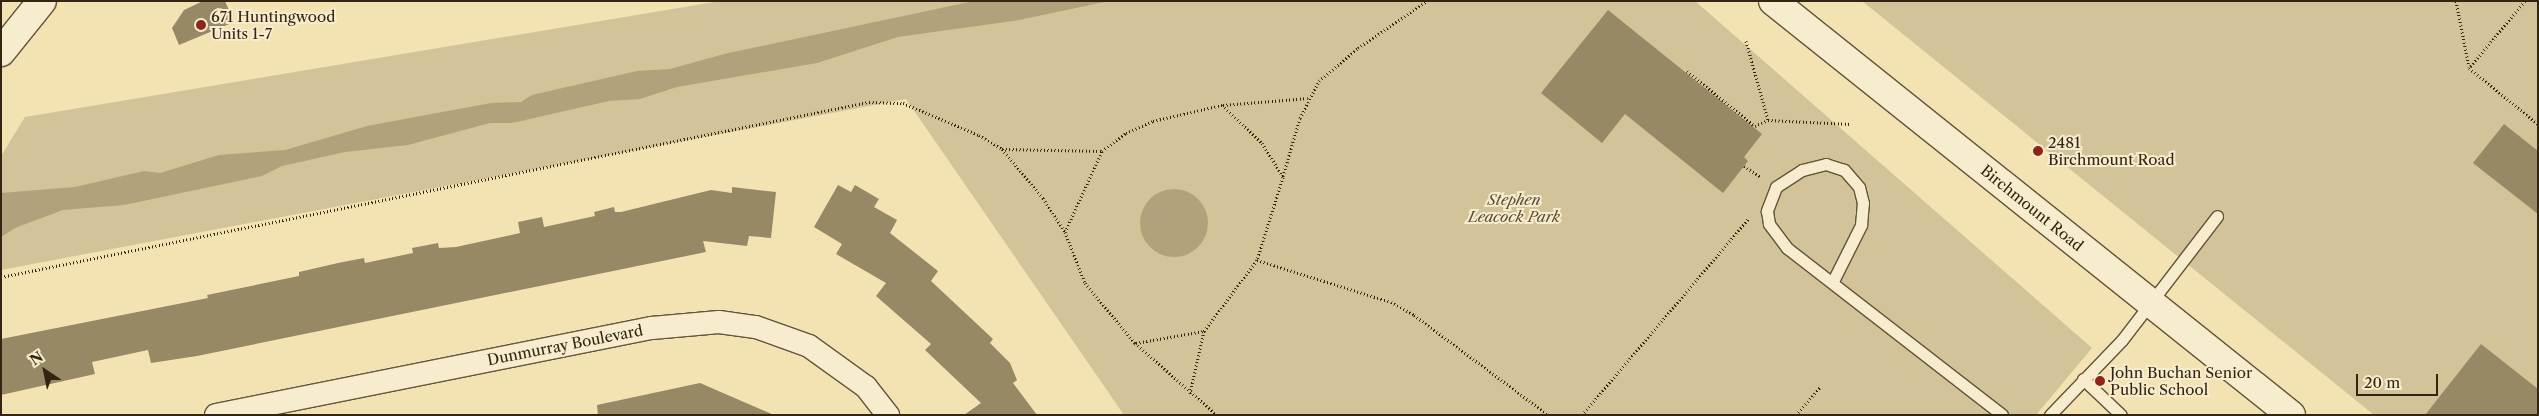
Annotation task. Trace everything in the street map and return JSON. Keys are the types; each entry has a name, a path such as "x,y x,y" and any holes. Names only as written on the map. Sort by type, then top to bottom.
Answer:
{"main road":[{"path":"1,52 42,1"},
{"name":"Birchmount Road","path":"1773,1 2291,415"}],"street":[{"name":"Dunmurray Boulevard","path":"216,415 652,328 719,322 756,327 809,346 866,387 888,415"}],"lane":[{"path":"1833,281 1861,225 1863,203 1859,187 1844,170 1826,164 1802,170 1771,195 1769,224 1788,248 1833,281 2002,415"},
{"path":"2050,415 2152,304 2217,216"},
{"path":"2083,379 2121,415"}],"path":[{"path":"1190,394 1204,331 1257,260 1308,98 1319,81 1358,48 1427,1"},
{"path":"2456,1 2470,68 2538,124"},
{"path":"2470,68 2525,1"},
{"path":"1746,40 1768,120"},
{"path":"1687,72 1755,126 1768,120 1851,124"},
{"path":"1065,232 1102,151 1126,133 1153,121 1222,106 1308,98"},
{"path":"1,277 869,102 903,103 979,135 1002,149 1043,198 1065,232 1085,284 1135,343 1190,394 1217,415"},
{"path":"1222,106 1262,143 1283,177"},
{"path":"1002,149 1102,151"},
{"path":"1582,415 1771,195"},
{"path":"1257,260 1391,302 1414,315 1548,415"},
{"path":"1135,343 1204,331"},
{"path":"1796,415 1821,386"}],"green space":[{"name":"Stephen Leacock Park","path":"720,1 1695,1 2092,348 2036,415 1124,415 906,99 1,270 1,156 25,117"},
{"path":"1862,1 2538,1 2538,415 2374,415"}],"shaded area":[{"path":"974,1 1109,1 1019,20 898,37 817,63 677,87 640,99 609,101 512,123 490,123 408,145 345,152 282,166 262,176 124,205 63,210 15,228 1,237 1,193 75,187 144,171 160,173 219,155 285,150 367,126 491,103 521,102 532,95 637,71 670,69 724,54"},
{"path":"1174,189 1187,192 1198,199 1205,210 1208,223 1205,236 1198,247 1187,254 1174,257 1161,254 1150,247 1143,236 1140,223 1143,210 1150,199 1161,192"}],"building":[{"name":"671 Huntingwood Units 1-7","path":"203,1 225,1 234,22 179,45 172,28 184,10"},
{"path":"1608,10 1762,134 1744,157 1748,161 1723,193 1625,114 1602,143 1541,93"},
{"path":"2504,124 2538,151 2538,214 2473,163"},
{"path":"838,185 851,192 855,185 879,199 874,207 897,220 890,233 938,271 931,281 993,339 990,343 1010,363 1017,380 1013,383 1037,415 964,415 981,403 925,350 931,344 876,296 886,283 836,254 842,244 814,227"},
{"path":"732,187 776,192 771,238 749,236 747,246 703,241 706,252 197,356 151,363 148,350 92,362 95,374 1,395 1,339 208,298 207,295 299,276 299,272 338,263 364,258 365,263 413,253 412,248 438,243 439,248 456,247 520,233 518,222 542,217 544,227 595,216 594,212 614,207 615,212 621,212 711,190 732,193"},
{"path":"2481,344 2538,389 2538,415 2425,415"},
{"path":"700,383 774,415 598,415 597,405"}],"place":[{"name":"671 Huntingwood Units 1-7","path":"201,25"},
{"name":"2481 Birchmount Road","path":"2038,151"},
{"name":"John Buchan Senior Public School","path":"2100,381"}]}
